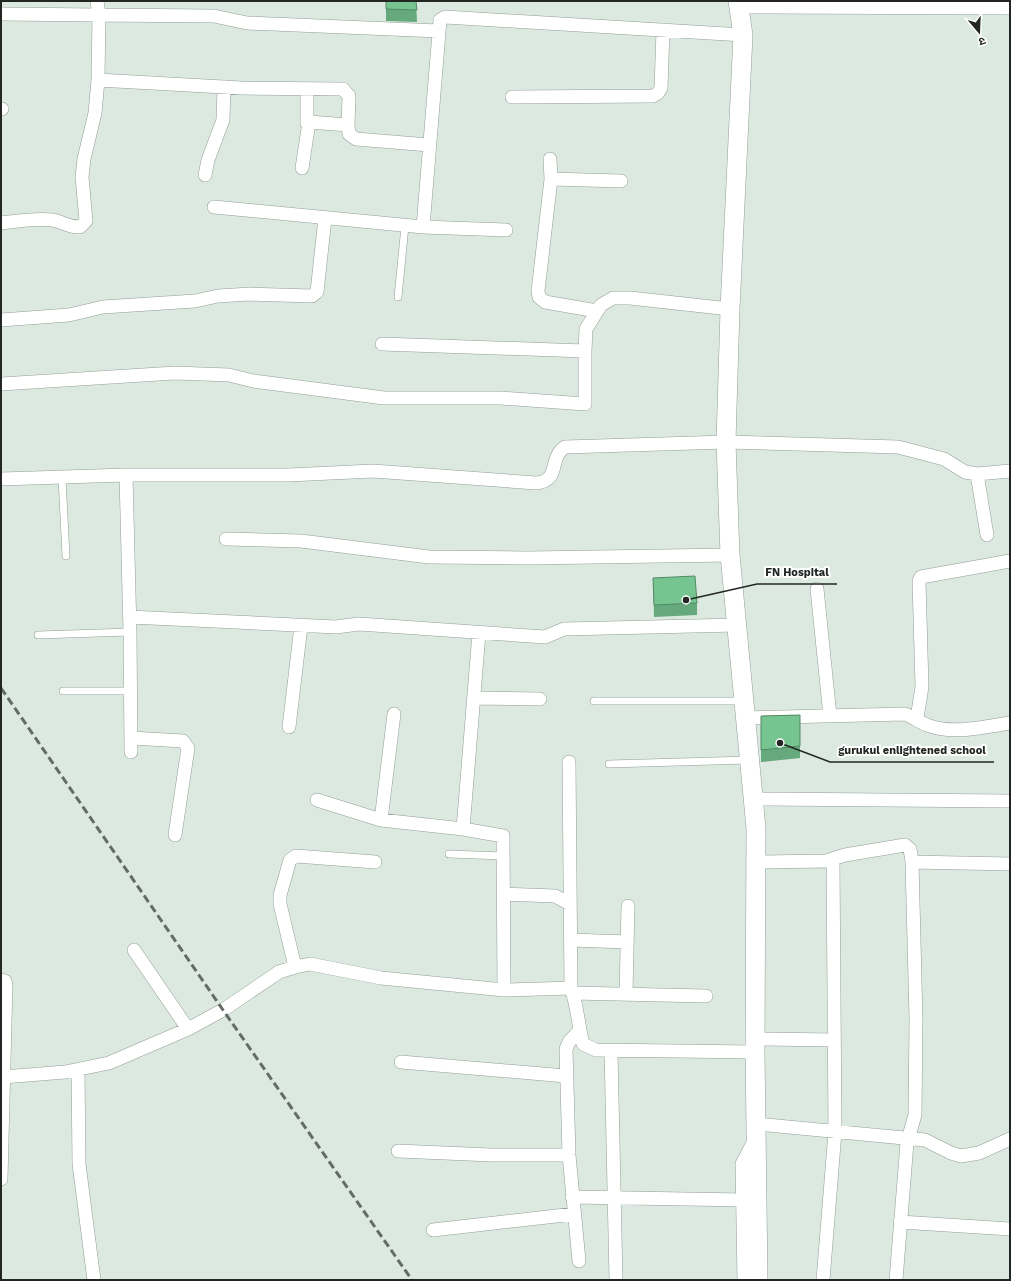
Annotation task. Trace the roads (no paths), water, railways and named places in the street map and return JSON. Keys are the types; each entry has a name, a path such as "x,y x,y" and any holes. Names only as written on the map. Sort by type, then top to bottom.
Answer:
{"street":[{"path":"1,223 42,219 57,221 69,227 80,226 86,222 82,176 84,159 95,113 98,80 99,15 97,1"},
{"path":"758,1280 755,1045 756,862 754,799 730,555 726,442 730,309 743,35 738,4 989,4 1010,8"},
{"path":"1,14 214,16 247,23 439,31"},
{"path":"423,227 440,20 445,17 743,35"},
{"path":"512,97 653,96 658,93 661,88 663,30"},
{"path":"98,80 224,87 343,89 349,96 349,134 356,139 429,145"},
{"path":"205,175 208,160 223,120 224,87"},
{"path":"302,168 307,124 307,89"},
{"path":"307,124 311,122 348,125"},
{"path":"550,159 551,179 538,290 539,297 545,302 597,311"},
{"path":"551,179 621,181"},
{"path":"214,207 405,226 506,230"},
{"path":"1,320 69,315 103,307 189,301 244,294 312,296 317,292 325,218"},
{"path":"1,384 203,372 229,375 253,382 384,398 501,398 585,404 586,329 601,305 613,298 619,298 730,309"},
{"path":"382,344 585,351"},
{"path":"1,479 126,475 289,475 373,471 536,483 545,482 548,480 553,472 555,458 558,451 565,447 726,442 898,447 944,459 965,472 977,474 1010,471"},
{"path":"977,474 987,535"},
{"path":"126,475 130,617 131,752"},
{"path":"226,539 301,541 429,557 528,558 730,555"},
{"path":"917,718 922,687 919,581 921,577 1010,562"},
{"path":"817,589 830,716"},
{"path":"130,617 301,626 336,627 359,624 545,637 564,629 737,624"},
{"path":"289,727 301,626"},
{"path":"463,829 479,633"},
{"path":"474,698 540,699"},
{"path":"745,709 830,716 905,714 917,718 926,724 940,728 972,729 1010,723"},
{"path":"381,820 394,714"},
{"path":"131,738 183,741 188,748 174,835"},
{"path":"570,762 570,904 572,991 578,1011 583,1044 596,1050 611,1051 834,1040"},
{"path":"754,799 1010,801"},
{"path":"317,800 381,820 463,829 503,836 504,990"},
{"path":"756,862 826,861 866,851 904,845 910,849 912,862 916,1115 908,1138 896,1280"},
{"path":"295,966 280,904 281,887 290,860 296,856 375,862"},
{"path":"823,1280 835,1132 833,859"},
{"path":"912,862 1010,864"},
{"path":"504,894 555,896 570,904"},
{"path":"626,994 628,906"},
{"path":"571,940 627,942"},
{"path":"134,950 188,1029"},
{"path":"3,1077 78,1070 109,1063 131,1055 188,1029 223,1010 279,972 295,966 310,964 382,978 504,990 706,996"},
{"path":"484,988 504,975"},
{"path":"1,980 6,981 1,1179"},
{"path":"579,1261 569,1155 566,1049 580,1030"},
{"path":"611,1051 616,1280"},
{"path":"401,1062 566,1076"},
{"path":"78,1070 79,1169 94,1280"},
{"path":"756,1131 835,1132 908,1138 932,1142 951,1153 961,1156 979,1153 1010,1139"},
{"path":"744,1280 742,1164 756,1131"},
{"path":"756,1131 764,1166 765,1280"},
{"path":"398,1151 491,1155 569,1155"},
{"path":"572,1197 743,1200"},
{"path":"433,1230 574,1214"},
{"path":"900,1222 1010,1229"}],"lane":[{"path":"398,297 405,226"},
{"path":"62,478 66,556"},
{"path":"38,635 130,632"},
{"path":"63,691 131,691"},
{"path":"594,701 745,709"},
{"path":"609,764 750,760"},
{"path":"449,854 503,856"}],"railway":[{"path":"1,688 223,1010 412,1280"}],"place":[{"name":"FN Hospital","path":"686,600"},
{"name":"gurukul enlightened school","path":"780,743"}]}
